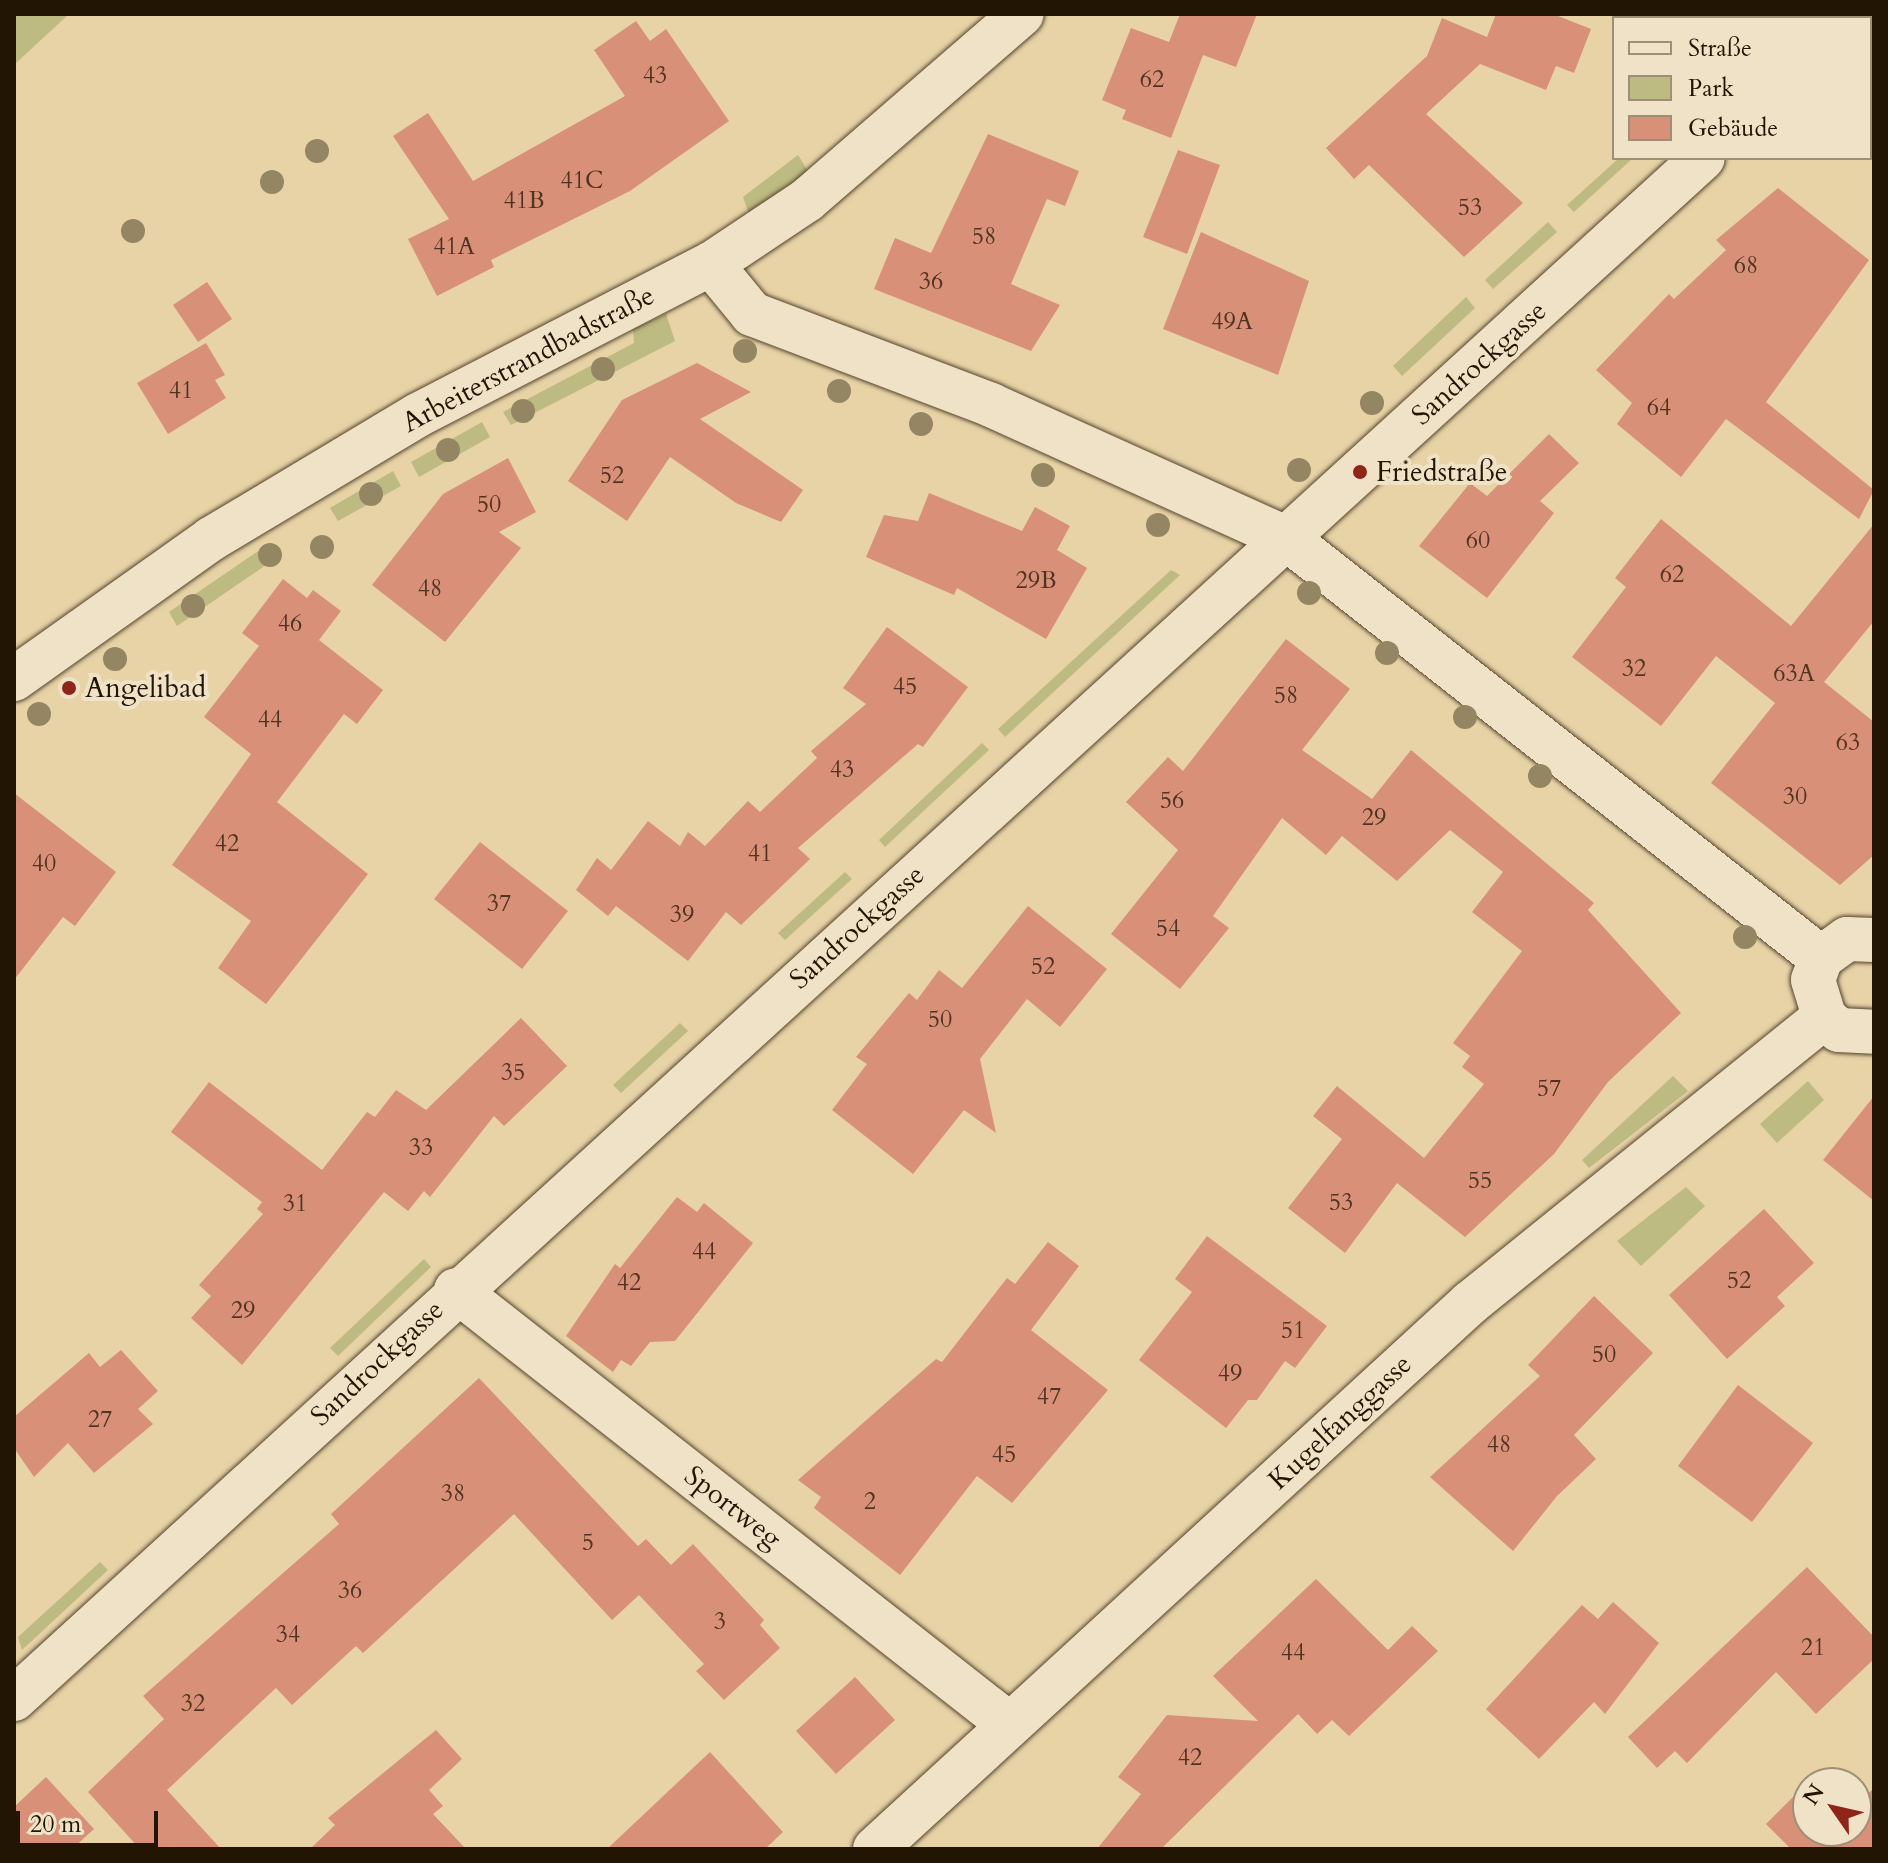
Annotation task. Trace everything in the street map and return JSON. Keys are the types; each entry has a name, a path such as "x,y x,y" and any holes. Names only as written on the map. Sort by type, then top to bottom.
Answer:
{"street":[{"name":"Arbeiterstrandbadstraße","path":"14,679 211,539 418,415 711,264 807,200 1022,14"},
{"name":"Sandrockgasse","path":"14,1699 456,1290 1701,160"},
{"path":"711,264 752,314 991,405 1286,538 1821,958"},
{"path":"1874,940 1847,939 1821,958 1813,980 1824,1017 1839,1030 1874,1032"},
{"name":"Kugelfanggasse","path":"875,1849 1470,1303 1824,1017"},
{"name":"Sportweg","path":"456,1290 1010,1725"}],"green space":[{"path":"14,14 69,14 14,65"},
{"path":"798,155 808,171 749,214 743,197"},
{"path":"1617,160 1631,160 1574,212 1567,205"},
{"path":"1548,222 1557,232 1493,289 1485,280"},
{"path":"1466,297 1475,308 1402,376 1393,366"},
{"path":"666,314 675,341 511,425 503,412 634,343 633,329"},
{"path":"482,422 490,437 419,477 411,462"},
{"path":"393,471 401,486 338,521 330,508"},
{"path":"270,543 279,556 177,626 169,612"},
{"path":"1171,570 1180,575 1005,737 998,729"},
{"path":"982,743 989,750 885,847 879,840"},
{"path":"845,872 852,879 785,940 778,933"},
{"path":"680,1023 688,1031 621,1093 613,1085"},
{"path":"1673,1076 1688,1091 1589,1168 1582,1160"},
{"path":"1808,1081 1824,1100 1777,1143 1760,1124"},
{"path":"1686,1187 1705,1206 1641,1266 1617,1241"},
{"path":"424,1259 431,1267 338,1356 330,1348"},
{"path":"100,1562 108,1570 22,1650 18,1637"}],"building":[{"path":"1180,14 1257,14 1236,67 1203,55 1171,138 1122,119 1126,110 1102,100 1131,28 1169,42"},
{"path":"1496,14 1553,14 1591,29 1574,73 1556,66 1546,90 1480,64 1426,114 1523,203 1464,257 1369,165 1354,179 1326,148 1427,56 1442,18 1487,37"},
{"path":"636,21 650,41 666,29 729,121 630,191 491,260 494,267 437,296 408,239 449,219 393,136 428,113 473,181 625,96 594,50"},
{"path":"988,134 1079,171 1065,206 1047,199 1011,284 1060,305 1031,351 874,289 895,238 931,253"},
{"path":"1178,150 1220,165 1187,254 1143,237"},
{"path":"1778,188 1869,260 1766,402 1874,490 1859,519 1726,419 1681,477 1617,424 1632,403 1596,370 1669,294 1674,299 1726,250 1716,240"},
{"path":"1201,232 1309,281 1278,375 1163,329"},
{"path":"207,282 232,319 198,342 173,305"},
{"path":"206,343 225,375 215,380 226,398 168,434 137,383"},
{"path":"697,363 751,392 700,419 803,490 781,522 736,503 670,457 627,521 568,481 622,400"},
{"path":"1549,434 1579,463 1540,501 1554,513 1487,598 1419,546 1470,483 1487,496"},
{"path":"508,458 536,512 499,532 521,548 445,642 372,585 443,494"},
{"path":"929,493 1022,531 1035,507 1070,526 1057,550 1087,568 1046,639 957,588 954,595 866,557 884,515 918,521"},
{"path":"1661,519 1791,626 1874,524 1874,621 1824,682 1874,722 1874,855 1840,885 1711,783 1775,703 1716,656 1661,726 1572,657 1626,587 1615,578"},
{"path":"283,579 307,598 313,590 341,611 319,640 383,690 357,724 344,714 277,802 368,874 266,1004 218,968 251,921 172,865 251,754 204,717 259,646 242,633"},
{"path":"887,627 968,687 923,747 918,744 798,848 810,859 741,925 726,912 688,961 616,906 608,916 576,890 597,858 611,870 648,821 680,846 688,832 705,846 748,801 760,812 817,758 811,751 866,704 843,688"},
{"path":"1286,639 1350,689 1302,750 1372,799 1411,750 1594,903 1588,910 1681,1013 1608,1082 1554,1154 1465,1237 1397,1183 1345,1253 1288,1208 1342,1139 1313,1116 1337,1086 1424,1158 1484,1084 1462,1067 1470,1056 1453,1043 1522,951 1472,912 1503,872 1450,830 1397,881 1342,836 1326,855 1282,818 1213,916 1229,928 1180,989 1111,934 1178,850 1126,802 1168,757 1183,771"},
{"path":"14,793 116,872 75,926 63,917 14,980"},
{"path":"480,842 568,911 522,969 434,899"},
{"path":"1028,906 1107,969 1060,1027 1027,999 980,1059 996,1133 964,1110 913,1174 832,1110 867,1064 856,1057 909,993 917,1000 939,970 962,988"},
{"path":"521,1018 567,1066 504,1126 494,1116 430,1197 424,1191 408,1211 384,1192 242,1365 191,1318 211,1296 199,1285 263,1214 257,1209 262,1202 171,1132 209,1082 322,1170 367,1112 375,1117 396,1090 426,1110"},
{"path":"1874,1096 1874,1201 1823,1160"},
{"path":"677,1197 697,1212 704,1203 753,1243 675,1341 650,1342 631,1366 621,1360 613,1372 566,1336 615,1264 620,1268"},
{"path":"1764,1209 1814,1263 1777,1297 1785,1306 1727,1359 1669,1295"},
{"path":"1207,1236 1327,1326 1295,1368 1285,1361 1257,1400 1248,1400 1226,1428 1139,1360 1192,1292 1175,1279"},
{"path":"1048,1242 1079,1266 1031,1330 1108,1390 1012,1503 977,1476 900,1575 814,1508 821,1497 798,1480 936,1359 942,1362 1007,1278 1015,1284"},
{"path":"1594,1296 1653,1353 1574,1435 1596,1459 1557,1496 1513,1551 1430,1477 1540,1376 1528,1365"},
{"path":"121,1350 158,1391 138,1409 153,1424 94,1473 68,1443 34,1477 14,1448 14,1417 89,1353 100,1367"},
{"path":"479,1378 638,1546 646,1539 671,1565 693,1544 764,1620 760,1625 780,1648 724,1700 696,1671 704,1664 639,1595 612,1620 514,1514 363,1653 356,1646 292,1705 276,1688 167,1790 221,1849 140,1849 88,1792 164,1719 143,1696 339,1524 331,1514"},
{"path":"1738,1385 1813,1443 1752,1522 1678,1466"},
{"path":"1807,1567 1874,1637 1874,1659 1816,1714 1776,1672 1687,1763 1675,1751 1657,1768 1628,1737"},
{"path":"1316,1579 1388,1650 1412,1626 1438,1651 1349,1736 1332,1720 1317,1734 1298,1714 1161,1849 1097,1849 1141,1794 1118,1777 1167,1715 1258,1721 1213,1676"},
{"path":"1613,1602 1659,1643 1605,1714 1594,1702 1539,1759 1486,1709 1582,1605 1598,1619"},
{"path":"855,1677 895,1720 836,1774 796,1731"},
{"path":"436,1730 462,1759 429,1790 443,1806 433,1814 466,1849 310,1849 335,1825 328,1818"},
{"path":"710,1752 783,1832 765,1849 607,1849"},
{"path":"46,1777 94,1829 72,1849 14,1849 14,1807"},
{"path":"1874,1788 1874,1849 1791,1849 1766,1824 1792,1798 1792,1847 1872,1847"}],"place":[{"name":"Friedstraße","path":"1360,472"},
{"name":"Angelibad","path":"69,688"}]}
